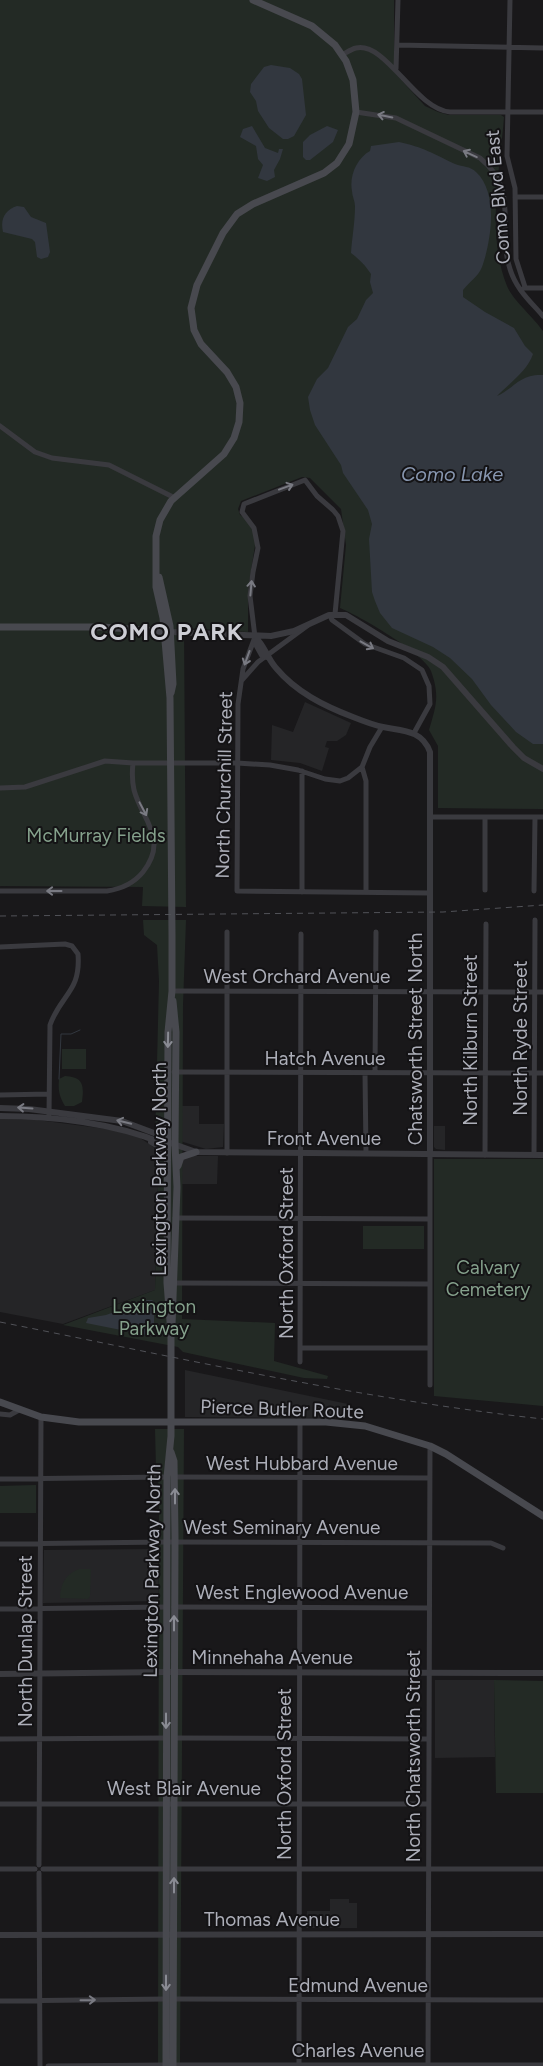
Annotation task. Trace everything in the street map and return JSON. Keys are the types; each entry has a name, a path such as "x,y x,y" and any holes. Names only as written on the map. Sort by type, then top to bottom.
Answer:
{"main road":[{"name":"Lexington Parkway North","path":"171,1283 176,1171 176,1024 172,991 167,763 170,698 167,631 157,596 155,577 156,540 160,520 175,498 213,466 224,454 234,438 240,416 239,400 232,379 205,350 194,330 191,308 197,285 223,233 237,214 247,207 324,173 337,163 349,144 356,112 353,80 342,55 329,38 312,26 253,0"},
{"path":"0,627 97,627 167,631"},
{"name":"Lexington Parkway North","path":"169,2065 170,1672 175,1542 171,1477 168,1461 171,1452 171,1334 174,1315 171,1283 168,1163 168,1032 172,991"},
{"path":"176,1171 181,1157 196,1152"},
{"name":"Pierce Butler Route","path":"0,1402 41,1416 87,1422 300,1422 365,1426 430,1446 446,1454 543,1516"},
{"name":"Lexington Parkway North","path":"171,1477 167,1542 171,1607"}],"street":[{"path":"396,69 398,0"},
{"path":"510,0 507,113 543,112"},
{"path":"397,45 543,48"},
{"name":"Como Blvd East","path":"342,55 356,48 362,48 380,57 396,69 424,101 434,108 446,111 507,113 507,156 515,197 515,246 522,288"},
{"path":"356,112 396,118 480,158 490,167 503,189 506,251 510,271 543,316"},
{"path":"515,197 543,197"},
{"path":"522,288 543,288"},
{"path":"0,426 35,452 52,458 109,465 175,498"},
{"name":"North Churchill Street","path":"302,892 237,891 238,704 243,669 255,637 250,596 258,543 254,528 242,512 242,506 250,500 305,480 317,496 333,510 338,516 343,531 333,614"},
{"path":"255,637 262,655 267,657 284,677 309,697 331,708 382,726 414,733 430,704 430,686 422,670 404,658 365,644 332,620 333,614"},
{"path":"167,631 255,637 285,634 333,614 350,617 388,641 422,654 439,664 453,676 524,758 543,768"},
{"name":"North Churchill Street","path":"242,680 258,662 310,623"},
{"path":"0,788 25,788 105,760 132,763 237,763 270,765 340,781 348,778 362,767 370,746 382,726"},
{"name":"Chatsworth Street North","path":"414,733 427,744 432,757 430,893 430,1385"},
{"path":"0,891 107,891 120,889 138,878 149,862 153,848 153,837 149,822 134,790 132,763"},
{"path":"362,767 366,781 366,892"},
{"path":"302,771 302,892 430,893"},
{"path":"431,817 543,817"},
{"path":"485,817 485,890"},
{"path":"534,891 535,817"},
{"name":"North Ryde Street","path":"534,1155 535,920"},
{"name":"North Kilburn Street","path":"485,1155 486,924"},
{"path":"226,1153 227,932"},
{"path":"375,1073 376,932"},
{"name":"North Oxford Street","path":"300,1362 301,934"},
{"path":"0,947 64,944 72,946 78,954 76,983 50,1024 49,1119"},
{"name":"West Orchard Avenue","path":"172,991 543,992"},
{"name":"Hatch Avenue","path":"168,1071 543,1073"},
{"path":"365,1073 366,1153"},
{"path":"0,1095 49,1094"},
{"path":"0,1108 49,1111 122,1121 162,1136 168,1142 162,1144 140,1134 120,1128 49,1119 0,1116"},
{"path":"140,1134 158,1146 168,1163"},
{"name":"Front Avenue","path":"168,1142 196,1152 543,1155"},
{"path":"175,1218 430,1219"},
{"path":"171,1283 430,1284"},
{"path":"301,1348 429,1348"},
{"path":"0,1414 10,1415 19,1410"},
{"name":"North Dunlap Street","path":"40,2066 41,1416"},
{"name":"North Oxford Street","path":"299,2065 300,1422"},
{"name":"North Chatsworth Street","path":"428,2066 430,1446"},
{"name":"West Hubbard Avenue","path":"0,1479 171,1477 429,1478"},
{"name":"West Seminary Avenue","path":"0,1544 167,1542 491,1543 503,1548"},
{"name":"West Englewood Avenue","path":"0,1609 171,1607 429,1608"},
{"name":"Minnehaha Avenue","path":"0,1674 170,1672 543,1673"},
{"path":"0,1739 428,1739"},
{"name":"West Blair Avenue","path":"0,1804 428,1804"},
{"path":"0,1869 543,1869"},
{"name":"Thomas Avenue","path":"0,1935 543,1934"},
{"name":"Edmund Avenue","path":"0,2001 170,1999 543,2000"},
{"name":"Charles Avenue","path":"48,2066 543,2066"}],"shaded area":[{"path":"305,702 351,723 346,735 337,741 327,741 325,747 329,748 322,771 300,763 271,760 272,725 293,732"},
{"path":"178,1106 199,1106 199,1124 224,1124 223,1147 206,1149 180,1141"},
{"path":"0,1118 22,1118 122,1131 136,1135 159,1151 155,1290 63,1324 0,1312"},
{"path":"434,1126 445,1126 445,1150 434,1147"},
{"path":"186,1156 218,1156 217,1184 178,1184 180,1163"},
{"path":"185,1370 348,1404 346,1418 185,1417"},
{"path":"158,1549 159,1601 43,1603 44,1550"},
{"path":"435,1680 494,1680 495,1757 435,1758"},
{"path":"330,1899 349,1899 349,1903 357,1903 357,1928 306,1928 307,1911 330,1911"}],"green space":[{"name":"McMurray Fields","path":"0,0 394,0 394,72 425,106 449,115 501,115 504,117 496,202 497,245 507,286 518,303 543,331 543,809 438,808 438,746 429,730 436,701 431,671 417,655 404,645 361,618 340,608 346,545 341,509 310,478 302,477 241,501 238,509 240,515 247,519 250,524 256,539 248,590 248,632 184,628 186,907 142,906 143,887 0,886"},
{"name":"Lexington Parkway","path":"143,920 186,920 183,1005 182,1319 275,1323 274,1361 328,1376 327,1379 304,1378 183,1352 178,1347 63,1325 155,1290 159,1151 155,1146 159,981 157,945 144,935"},
{"path":"62,1049 86,1049 86,1069 62,1069"},
{"path":"65,1076 76,1078 83,1087 82,1102 74,1106 65,1106 60,1096 59,1079"},
{"name":"Calvary Cemetery","path":"434,1159 543,1159 543,1406 434,1396"},
{"path":"363,1226 424,1226 424,1249 363,1249"},
{"path":"155,1429 184,1429 180,2066 158,2066 159,1488 156,1468"},
{"path":"36,1485 36,1513 0,1513 0,1486"},
{"path":"79,1569 91,1569 90,1596 88,1599 60,1598 61,1588 65,1580 70,1574"},
{"path":"494,1680 543,1681 543,1793 496,1793"}],"water":[{"path":"271,65 290,68 299,74 302,79 306,115 294,136 288,139 283,139 269,128 258,111 256,101 250,92 251,84 264,67"},
{"path":"252,126 265,148 278,153 279,149 283,149 274,170 275,177 267,181 258,178 263,165 258,159 256,146 240,137 243,129"},
{"path":"327,126 338,130 333,142 310,160 306,160 303,157 303,142 310,135"},
{"name":"Como Lake","path":"399,142 422,149 471,169 483,181 488,192 490,205 491,218 488,245 482,267 463,290 463,297 514,328 525,346 533,354 523,371 497,396 523,379 535,375 543,375 543,744 533,744 516,732 491,705 472,679 450,658 433,647 392,628 380,613 372,592 369,539 372,524 368,510 343,473 341,465 315,425 310,410 308,397 317,379 328,368 348,327 357,319 366,300 373,293 370,282 371,274 351,253 355,212 351,185 353,174 361,158 370,151 371,146"},
{"path":"17,206 24,207 31,217 46,223 50,252 48,257 41,259 37,257 35,242 32,239 3,232 2,223 4,216 9,210"},
{"path":"147,1300 154,1302 154,1334 151,1336 86,1323 88,1318 106,1315"}],"waterway":[{"path":"59,1079 61,1034 71,1034 80,1030"}],"railway":[{"path":"0,916 443,912 543,905"},
{"path":"0,1322 338,1389 475,1411 543,1419"}],"district":[{"name":"COMO PARK","path":"167,631"}]}
